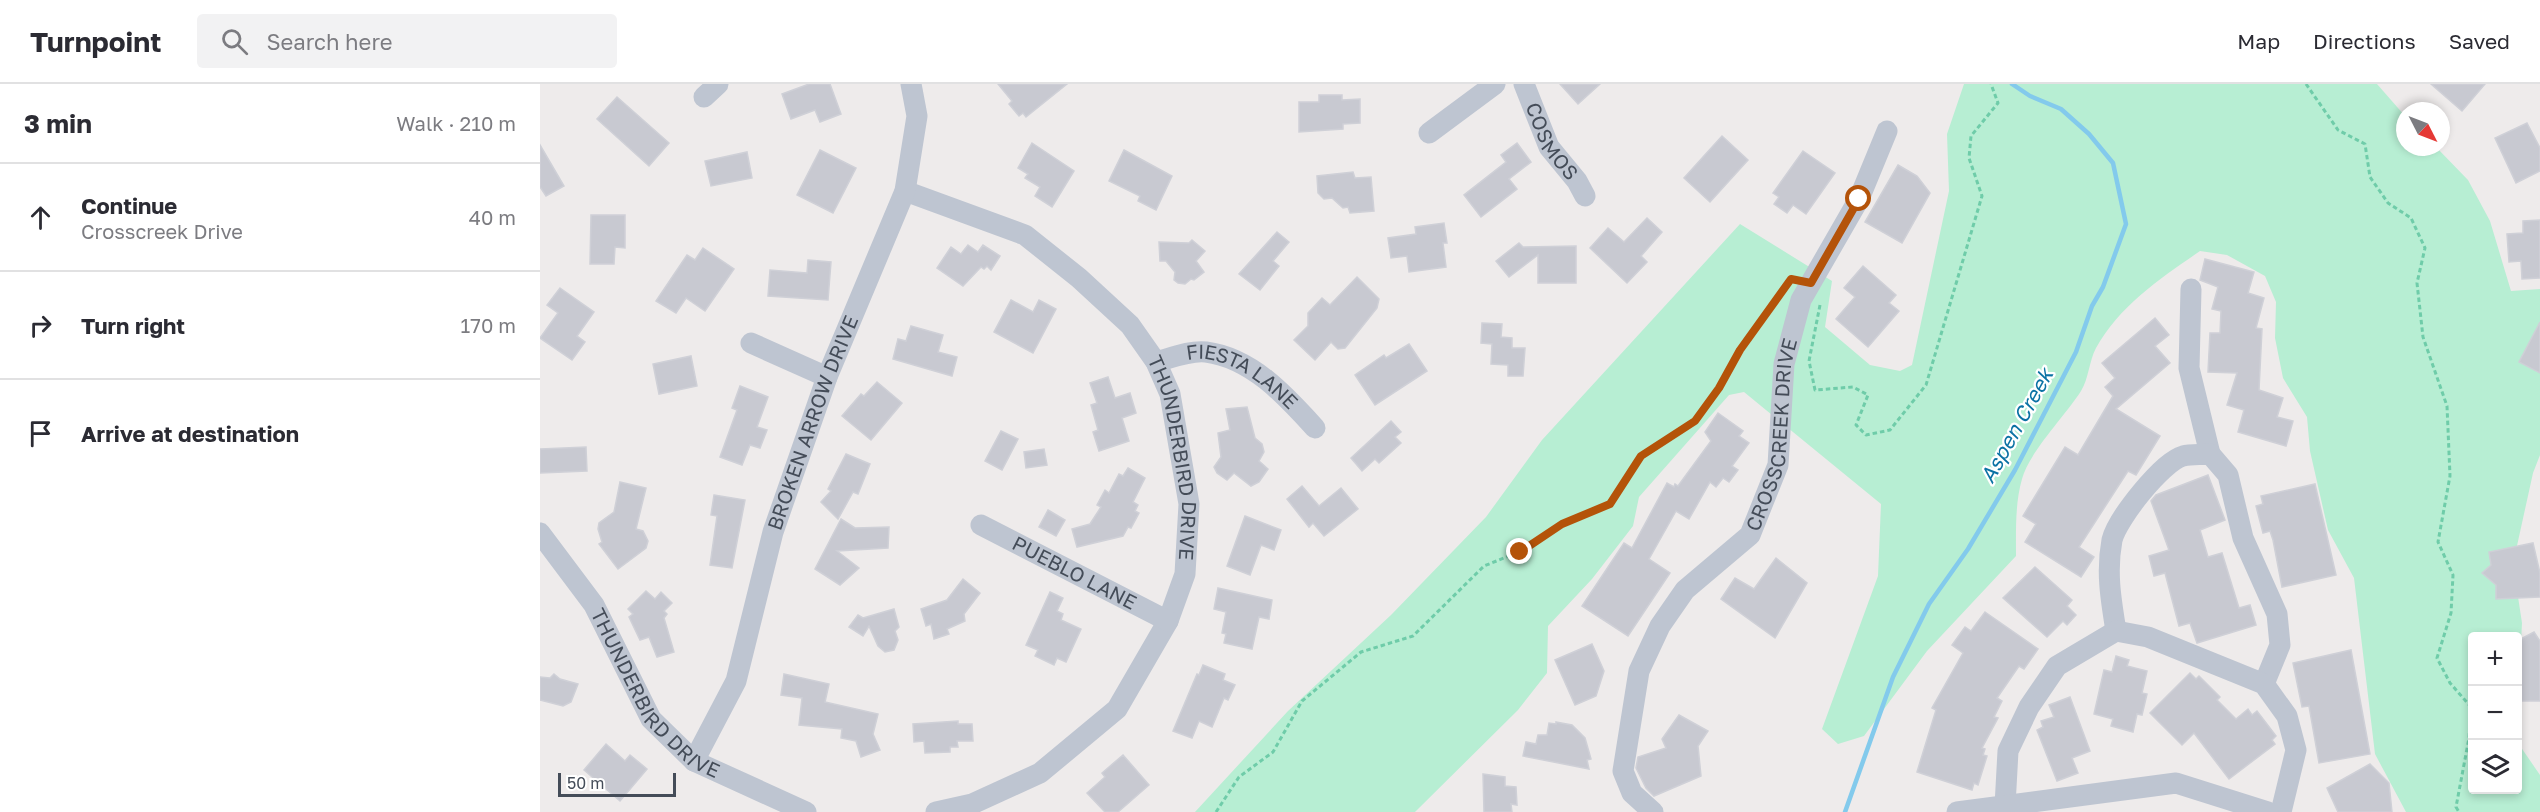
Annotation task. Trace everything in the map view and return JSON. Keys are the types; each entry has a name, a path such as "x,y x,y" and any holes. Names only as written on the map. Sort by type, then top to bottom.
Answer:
{"street":[{"name":"BROKEN ARROW DRIVE","path":"694,761 736,681 773,532 826,377 905,190 917,116 911,84"},
{"path":"1429,133 1496,84"},
{"name":"COSMOS","path":"1524,84 1549,147 1577,182 1585,196"},
{"name":"CROSSCREEK DRIVE","path":"1653,812 1632,794 1623,771 1640,671 1660,626 1686,590 1750,535 1778,465 1784,364 1801,300 1859,199 1887,130"},
{"name":"THUNDERBIRD DRIVE","path":"905,190 1025,235 1079,278 1130,325 1156,362 1170,394 1190,504 1185,574 1168,621 1117,709 1040,773 972,804 936,812"},
{"path":"2191,289 2189,368 2210,454 2228,475 2243,538 2277,614 2280,645 2264,684"},
{"path":"751,343 826,377"},
{"name":"FIESTA LANE","path":"1156,362 1205,352 1234,361 1269,381 1315,428"},
{"path":"2116,631 2108,584 2113,537 2130,504 2156,476 2181,456 2210,454"},
{"name":"PUEBLO LANE","path":"981,525 1168,621"},
{"name":"THUNDERBIRD DRIVE","path":"540,533 594,605 651,719 694,761 806,812"},
{"path":"2005,806 2008,751 2029,707 2057,666 2116,631 2148,638 2264,684 2287,716 2296,750 2281,812"},
{"path":"1958,812 2176,783 2268,812"}],"path":[{"path":"1216,812 1239,777 1273,752 1302,701 1361,652 1413,636 1484,566 1520,552 1562,524 1610,504 1641,456 1695,421 1719,388 1740,350 1791,279 1811,283 1822,298 1809,361 1815,390 1853,387 1868,395 1856,425 1866,435 1890,430 1926,385 1982,196 1969,158 1971,136 1998,103 1990,84"},
{"path":"2306,84 2338,130 2365,144 2370,177 2388,203 2411,218 2425,248 2417,283 2423,337 2447,406 2450,476 2438,542 2453,575 2451,614 2437,658 2450,683 2471,707 2469,738 2456,807 2459,812"}],"green space":[{"path":"1964,84 2377,84 2396,106 2396,156 2445,156 2468,180 2490,221 2511,291 2540,289 2540,455 2533,473 2513,564 2522,632 2468,632 2468,794 2522,794 2522,749 2540,775 2540,812 2406,812 2375,754 2354,578 2328,530 2310,451 2307,417 2283,378 2275,338 2276,302 2265,276 2227,255 2200,251 2142,294 2117,318 2106,333 2096,348 2081,391 2026,468 2018,498 2016,556 1927,651 1864,736 1838,744 1822,729 1878,576 1881,504 1744,392 1729,395 1639,497 1633,526 1592,579 1548,626 1547,673 1518,710 1415,812 1195,812 1288,711 1391,615 1486,517 1542,440 1740,224 1832,281 1825,327 1870,365 1900,371 1912,365 1949,191 1947,134"}],"building":[{"path":"809,84 830,84 841,114 820,122 815,110 791,119 782,94"},
{"path":"998,84 1067,84 1026,117 1023,113 1019,116 1009,104 1012,101"},
{"path":"1560,84 1600,84 1578,104"},
{"path":"2431,84 2485,84 2462,111"},
{"path":"1319,95 1342,95 1342,100 1360,99 1360,123 1343,124 1343,129 1299,132 1299,102 1319,102"},
{"path":"617,97 669,143 649,166 597,119"},
{"path":"2527,123 2540,148 2540,171 2516,183 2495,138"},
{"path":"1722,136 1748,160 1710,202 1684,178"},
{"path":"1032,143 1074,171 1052,207 1035,196 1040,187 1025,178 1028,174 1018,168"},
{"path":"1517,143 1531,162 1509,179 1517,189 1481,217 1464,195 1506,162 1501,155"},
{"path":"540,145 564,186 546,196 540,187"},
{"path":"820,150 856,168 833,213 797,195"},
{"path":"1124,150 1172,176 1156,210 1138,201 1140,196 1109,181"},
{"path":"1803,151 1835,173 1806,214 1793,205 1787,213 1774,204 1779,197 1773,193"},
{"path":"747,152 752,178 711,186 705,161"},
{"path":"1898,165 1917,176 1930,193 1902,243 1865,222"},
{"path":"1353,172 1355,178 1371,177 1374,211 1350,213 1348,207 1343,208 1332,198 1324,199 1318,193 1317,176"},
{"path":"591,215 625,215 625,248 615,247 614,264 590,264"},
{"path":"1647,218 1662,232 1641,256 1647,262 1627,283 1590,248 1608,228 1624,242"},
{"path":"2540,220 2540,278 2522,279 2521,261 2509,262 2507,234 2523,233 2523,221"},
{"path":"1444,223 1447,243 1443,243 1446,267 1409,272 1407,256 1391,258 1388,238 1416,234 1415,227"},
{"path":"1277,232 1289,242 1273,261 1279,266 1260,290 1239,274"},
{"path":"1192,240 1205,251 1196,261 1204,272 1185,284 1178,283 1174,280 1175,272 1166,261 1160,261 1159,242 1189,243"},
{"path":"1519,243 1523,247 1576,246 1576,283 1538,283 1538,255 1509,277 1496,261"},
{"path":"968,245 978,252 983,245 1000,256 991,270 987,266 984,269 981,267 963,286 937,268 951,247 961,254"},
{"path":"703,248 734,269 705,311 686,298 676,313 656,301 687,255 695,260"},
{"path":"2205,259 2254,272 2248,293 2264,298 2256,328 2262,329 2259,390 2283,398 2277,417 2293,421 2286,446 2238,432 2244,410 2227,405 2237,373 2208,372 2210,333 2220,333 2221,311 2212,309 2218,287 2200,280"},
{"path":"808,260 831,262 828,300 768,296 770,270 807,273"},
{"path":"1863,266 1896,295 1889,303 1899,311 1868,347 1836,319 1855,297 1844,288"},
{"path":"1357,277 1379,299 1377,308 1345,348 1338,349 1331,342 1315,360 1294,340 1308,326 1308,313 1322,298 1330,305"},
{"path":"560,288 594,312 577,336 585,342 572,360 540,338 558,313 547,305"},
{"path":"1011,300 1033,312 1039,300 1056,309 1033,353 994,332"},
{"path":"2155,318 2169,335 2155,346 2170,363 2116,409 2160,436 2136,475 2128,471 2079,547 2094,557 2081,577 2025,542 2036,524 2023,516 2065,447 2078,455 2113,396 2105,387 2115,378 2102,363"},
{"path":"2540,322 2540,373 2519,362"},
{"path":"1482,323 1502,324 1501,337 1512,338 1512,348 1525,348 1523,376 1508,376 1508,365 1491,364 1492,344 1481,343"},
{"path":"911,326 943,335 938,352 957,357 952,376 893,359 898,339 906,341"},
{"path":"1409,344 1427,371 1375,405 1355,375 1384,355 1386,358"},
{"path":"691,356 697,386 659,394 653,364"},
{"path":"1108,377 1115,398 1130,393 1136,413 1122,418 1129,441 1099,451 1093,432 1098,430 1091,405 1097,403 1090,383"},
{"path":"877,382 902,403 871,440 842,416 861,394 864,396"},
{"path":"740,386 768,397 757,427 767,430 760,448 750,445 742,465 720,457 737,410 732,408"},
{"path":"1247,407 1255,438 1262,444 1264,452 1259,461 1268,469 1259,482 1251,486 1234,473 1227,480 1217,473 1214,467 1221,457 1218,433 1230,430 1226,409"},
{"path":"1718,413 1743,431 1739,436 1749,443 1732,466 1738,470 1729,482 1723,478 1716,487 1710,482 1689,519 1676,511 1649,559 1670,573 1628,636 1582,606 1624,543 1632,548 1667,483 1674,487 1675,484 1678,486 1711,441 1705,432"},
{"path":"1391,421 1401,432 1395,437 1401,443 1379,463 1375,459 1362,471 1351,458"},
{"path":"1001,431 1018,439 1002,470 985,461"},
{"path":"586,447 587,471 540,473 540,449"},
{"path":"1044,449 1047,465 1026,468 1024,452"},
{"path":"846,454 870,464 858,494 853,492 838,519 821,502 831,491 828,489"},
{"path":"1128,468 1145,478 1133,502 1138,505 1135,511 1139,513 1131,528 1128,527 1123,536 1077,547 1072,529 1090,524 1101,507 1097,505 1105,490 1109,493 1119,474 1123,476"},
{"path":"2208,475 2225,520 2200,530 2208,557 2222,553 2239,608 2250,605 2256,625 2197,643 2190,623 2179,626 2165,573 2154,576 2149,556 2169,550 2151,501 2156,495"},
{"path":"620,482 646,488 636,529 643,531 648,541 646,548 618,569 599,544 602,542 598,529 599,523 614,512"},
{"path":"2315,484 2336,575 2282,587 2273,540 2270,531 2263,533 2256,506 2263,504 2261,496"},
{"path":"1302,486 1319,506 1341,488 1358,509 1324,536 1313,523 1309,527 1287,499"},
{"path":"714,495 745,500 732,568 710,565 717,516 711,515"},
{"path":"1048,510 1065,520 1056,536 1039,527"},
{"path":"1245,516 1281,530 1274,550 1261,545 1250,575 1227,566"},
{"path":"841,519 855,528 889,527 888,548 837,551 859,568 840,585 815,569"},
{"path":"2533,543 2540,573 2540,597 2496,599 2496,585 2482,573 2491,565 2489,552"},
{"path":"1776,558 1807,583 1775,638 1721,599 1735,578 1754,589"},
{"path":"2035,567 2072,600 2067,606 2076,615 2067,625 2063,621 2047,637 2003,598"},
{"path":"963,579 980,593 964,614 965,621 947,629 949,634 934,639 931,624 926,626 921,609 947,600"},
{"path":"1218,588 1272,600 1269,619 1259,617 1252,649 1224,643 1226,634 1222,633 1226,612 1214,609"},
{"path":"646,591 655,599 661,592 672,603 664,611 667,614 664,618 674,652 657,657 649,637 640,640 629,617 633,614 628,609"},
{"path":"1050,592 1063,598 1057,611 1063,614 1061,620 1081,629 1066,662 1057,658 1054,665 1035,656 1038,650 1026,645"},
{"path":"894,609 899,627 895,631 898,640 894,650 885,652 878,646 869,626 863,636 849,627 858,615 863,618"},
{"path":"1985,612 2038,649 2024,669 2019,666 1997,698 2002,701 1994,717 1998,718 1982,748 1985,749 1983,755 1987,756 1978,785 1974,783 1972,790 1917,772 1936,710 1932,708 1963,653 1952,645 1965,627 1971,631"},
{"path":"2534,632 2540,641 2540,701 2522,701 2522,638"},
{"path":"1592,644 1604,671 1596,696 1575,705 1555,660"},
{"path":"2351,650 2370,754 2319,763 2309,706 2302,707 2293,663"},
{"path":"2116,656 2129,660 2127,666 2147,671 2142,693 2147,694 2142,715 2137,714 2133,732 2111,726 2113,719 2094,714 2104,670 2112,672"},
{"path":"1203,665 1225,674 1223,680 1235,685 1228,700 1224,698 1212,727 1199,721 1192,738 1173,731"},
{"path":"2190,673 2196,679 2199,676 2220,697 2217,700 2236,719 2248,709 2252,715 2257,711 2276,736 2272,740 2275,744 2229,779 2194,733 2182,745 2150,713"},
{"path":"554,674 560,679 578,684 571,702 563,706 540,700 540,677 550,678"},
{"path":"784,674 829,684 825,702 878,714 873,734 880,750 861,757 856,741 841,738 842,729 799,725 802,698 781,695"},
{"path":"2070,697 2090,751 2072,758 2078,773 2057,781 2037,730 2043,727 2041,721 2054,717 2049,705"},
{"path":"1679,715 1708,731 1698,746 1701,776 1654,796 1646,788 1636,768 1638,757 1666,748 1662,739"},
{"path":"958,721 958,724 972,724 973,741 957,741 958,747 950,747 950,752 925,753 924,741 914,742 913,724"},
{"path":"1556,722 1572,725 1585,738 1591,759 1587,760 1589,769 1523,756 1526,742 1536,744 1538,735 1547,735 1549,723 1556,724"},
{"path":"606,744 625,761 630,755 647,769 620,801 584,770"},
{"path":"1123,755 1149,785 1118,812 1105,812 1087,793 1105,777 1102,773"},
{"path":"2370,764 2389,783 2392,812 2338,812 2327,788"},
{"path":"1483,774 1505,777 1505,786 1516,787 1517,805 1511,804 1512,812 1484,812"}],"waterway":[{"name":"Aspen Creek","path":"1845,812 1893,677 1929,604 1968,549 2015,470 2076,352 2092,306 2103,287 2126,224 2113,163 2089,134 2061,109 2030,96 2012,84"}],"route":[{"path":"1520,552 1562,524 1610,504 1641,456 1695,421 1719,388 1740,350 1791,279 1811,283 1859,199"}]}
